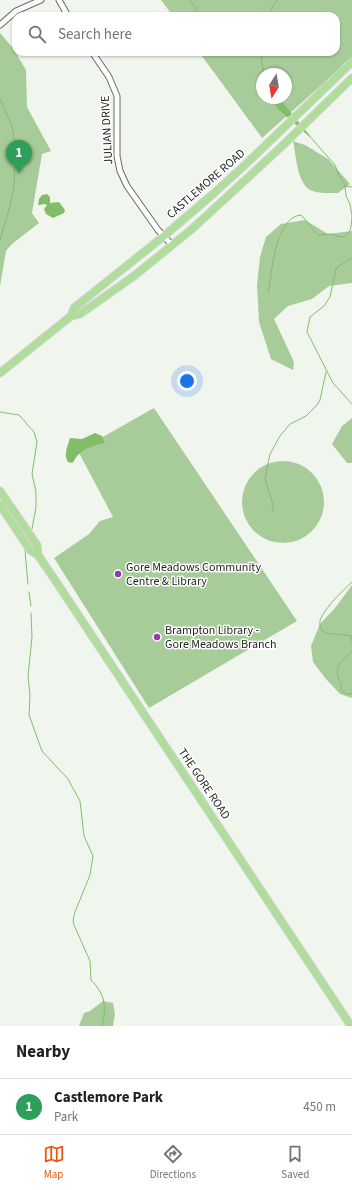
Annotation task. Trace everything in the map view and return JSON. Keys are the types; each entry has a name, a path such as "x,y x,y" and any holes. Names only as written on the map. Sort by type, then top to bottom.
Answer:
{"main road":[{"name":"CASTLEMORE ROAD","path":"71,316 74,308 164,236 246,164 352,62"},
{"name":"CASTLEMORE ROAD","path":"0,373 71,316 80,314 134,276 192,229 280,148 352,78"},
{"path":"272,140 280,148"},
{"path":"246,164 254,172"},
{"name":"THE GORE ROAD","path":"0,491 37,545 38,555"},
{"name":"THE GORE ROAD","path":"0,505 30,550 38,555 351,1026"},
{"path":"14,526 20,521"}],"street":[{"path":"15,12 41,0"},
{"path":"60,0 66,12"},
{"path":"0,26 12,15"},
{"name":"JULIAN DRIVE","path":"95,56 109,77 117,96 117,156 120,171 127,186 172,245"}],"shaded area":[{"path":"161,0 352,0 352,58 262,138 202,56 340,56 340,12 170,12"},
{"path":"0,33 12,47 12,56 18,56 26,70 27,107 51,151 42,154 32,213 39,223 12,244 6,251 0,286"},
{"path":"275,104 284,104 312,139 278,109"},
{"path":"293,141 305,145 328,159 350,184 338,193 320,193 310,190 302,181 296,161"},
{"path":"47,194 50,197 50,203 59,202 65,210 64,213 53,218 46,214 44,209 47,205 38,205 39,199 42,195"},
{"path":"305,220 328,234 352,231 352,283 329,286 312,299 288,306 274,319 294,362 293,370 271,359 259,322 257,285 260,257 266,237 281,224"},
{"path":"154,408 297,621 149,708 54,558 89,534 100,521 113,517 78,451"},
{"path":"352,418 352,463 347,463 332,444 342,426"},
{"path":"95,433 102,436 105,443 85,450 78,455 72,463 68,462 66,453 70,438 82,439"},
{"path":"283,461 299,464 312,473 321,486 324,502 321,518 312,531 299,540 283,543 267,540 254,531 245,518 242,502 245,486 254,473 267,464"},
{"path":"352,585 352,698 340,694 326,679 313,662 311,646 320,624 335,608"},
{"path":"103,1001 113,1003 115,1014 113,1026 79,1026 84,1013 90,1011"}],"waterway":[{"path":"190,0 198,12"},
{"path":"270,12 277,0"},
{"path":"262,56 263,68"},
{"path":"0,99 12,126 15,144 21,159 14,167 14,186 0,240"},
{"path":"268,293 276,247 285,225 292,218 301,215 318,235 331,234 341,237 349,233 351,227 352,216 350,204 346,196 345,185 335,165 312,139"},
{"path":"345,186 352,187"},
{"path":"352,258 336,269 330,297 324,306 310,317 307,332 333,383 352,404"},
{"path":"272,511 273,505 265,479 270,454 280,436 290,424 306,416 317,405 320,400 326,372"},
{"path":"0,412 19,415 34,432 37,442 32,474 36,492 36,507 32,529"},
{"path":"25,551 28,584"},
{"path":"352,582 339,594 324,613 320,622 321,630 326,633 351,636 352,642"},
{"path":"29,592 31,606"},
{"path":"31,613 32,637 28,676 30,695 29,715 42,751 68,779 80,801 84,836 93,856 90,875 73,920 90,961 91,980 96,985 104,1001 104,1019 102,1026"},
{"path":"352,652 341,662 337,673 341,684 341,690 346,694 352,694"}],"place":[{"name":"Castlemore Park","path":"19,173"},
{"name":"Gore Meadows Community Centre & Library","path":"118,574"},
{"name":"Brampton Library - Gore Meadows Branch","path":"157,637"}]}
